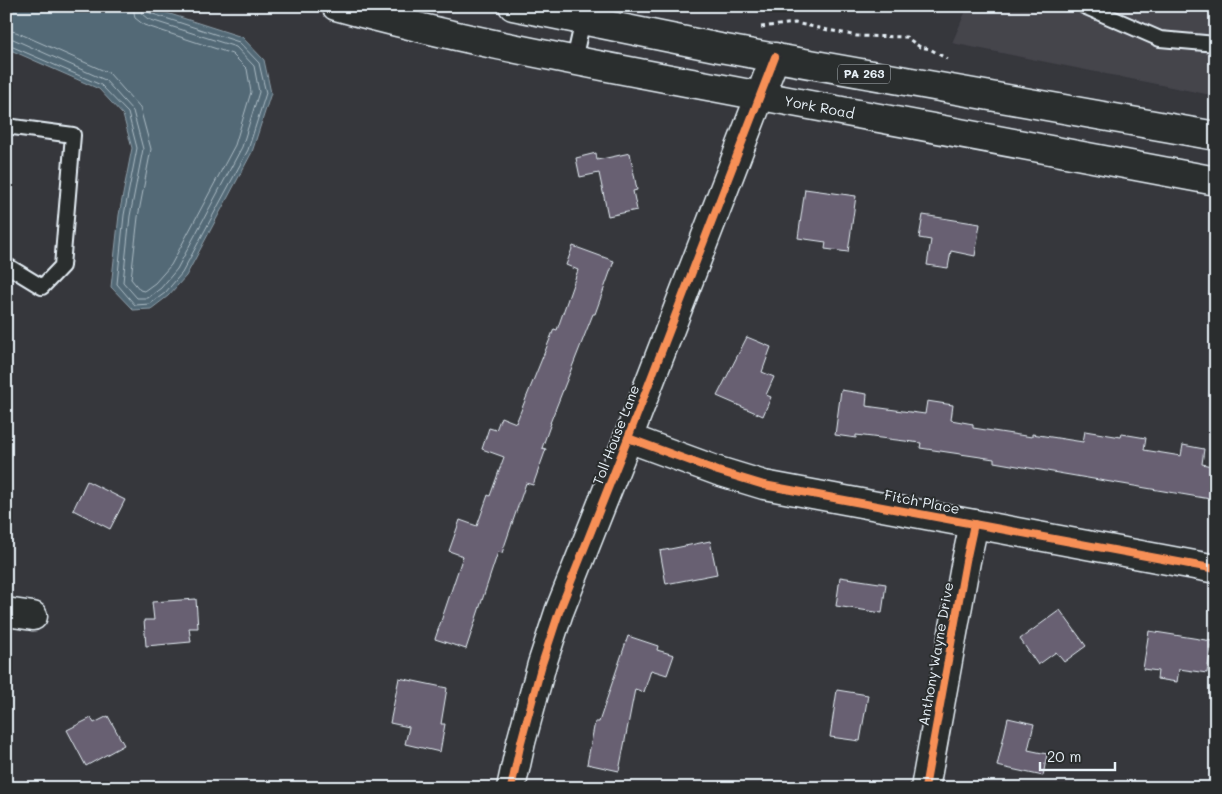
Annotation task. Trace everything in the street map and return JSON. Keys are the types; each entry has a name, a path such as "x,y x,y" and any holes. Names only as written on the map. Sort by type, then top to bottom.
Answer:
{"main road":[{"name":"York Road","path":"336,6 381,19 485,43 871,118 1216,181"},
{"name":"PA 263","path":"513,6 775,58 1216,136"},
{"name":"Toll House Lane","path":"511,788 523,733 559,612 775,58"},
{"name":"Fitch Place","path":"628,438 718,471 764,485 1216,569"},
{"name":"Anthony Wayne Drive","path":"924,788 974,524"},
{"path":"6,612 33,616"}],"lane":[{"path":"1084,6 1160,39 1216,44"},
{"path":"574,60 583,20"},
{"path":"6,126 73,135 62,266 42,287 6,265"}],"path":[{"path":"757,27 795,23 857,36 906,37 946,59 956,61"}],"shaded area":[{"path":"968,6 1216,6 1216,96 952,43"}],"water":[{"path":"6,6 145,6 242,37 264,60 271,93 252,152 186,276 168,296 151,309 133,310 111,287 119,215 132,148 123,115 99,89 6,48"}],"building":[{"path":"596,153 597,160 630,153 637,190 633,191 637,210 608,216 599,173 580,177 576,158"},
{"path":"805,189 856,196 848,252 825,249 826,242 798,238"},
{"path":"923,215 980,224 975,256 951,251 948,268 927,265 931,240 919,238"},
{"path":"573,246 614,261 595,314 593,314 550,423 542,448 546,449 533,485 526,483 502,553 498,552 466,649 435,639 463,556 449,551 460,520 477,526 488,495 490,496 504,457 482,449 489,428 496,430 501,417 516,423 554,329 557,330 578,270 566,265"},
{"path":"747,337 771,347 762,372 774,377 766,395 771,397 763,416 717,396"},
{"path":"841,390 867,394 866,406 925,414 927,401 953,405 951,420 973,424 973,428 1083,442 1085,431 1121,437 1122,434 1146,438 1144,450 1181,456 1183,445 1204,449 1202,464 1216,467 1216,500 994,462 994,459 920,448 921,443 856,435 856,438 835,435"},
{"path":"87,481 125,500 110,529 73,510"},
{"path":"710,541 717,574 666,584 660,551"},
{"path":"840,577 886,584 882,613 836,606"},
{"path":"196,599 198,628 189,628 191,642 146,646 144,620 154,620 152,602"},
{"path":"1060,610 1086,646 1064,662 1056,652 1038,665 1020,639"},
{"path":"1149,631 1212,641 1207,673 1179,669 1177,682 1157,679 1158,671 1143,669"},
{"path":"628,636 658,646 657,650 674,655 667,675 651,670 644,692 635,689 619,771 587,764 595,722 599,722"},
{"path":"399,678 447,688 441,724 445,724 440,752 405,744 409,727 390,723"},
{"path":"837,690 868,695 860,741 830,737"},
{"path":"108,716 124,745 86,766 67,730 91,718 94,723"},
{"path":"1008,718 1034,724 1028,750 1047,754 1043,776 997,766"}],"cycle path":[{"path":"511,788 542,664 559,612 775,57"},
{"path":"628,438 718,471 764,485 1216,569"},
{"path":"925,788 974,524"}]}
